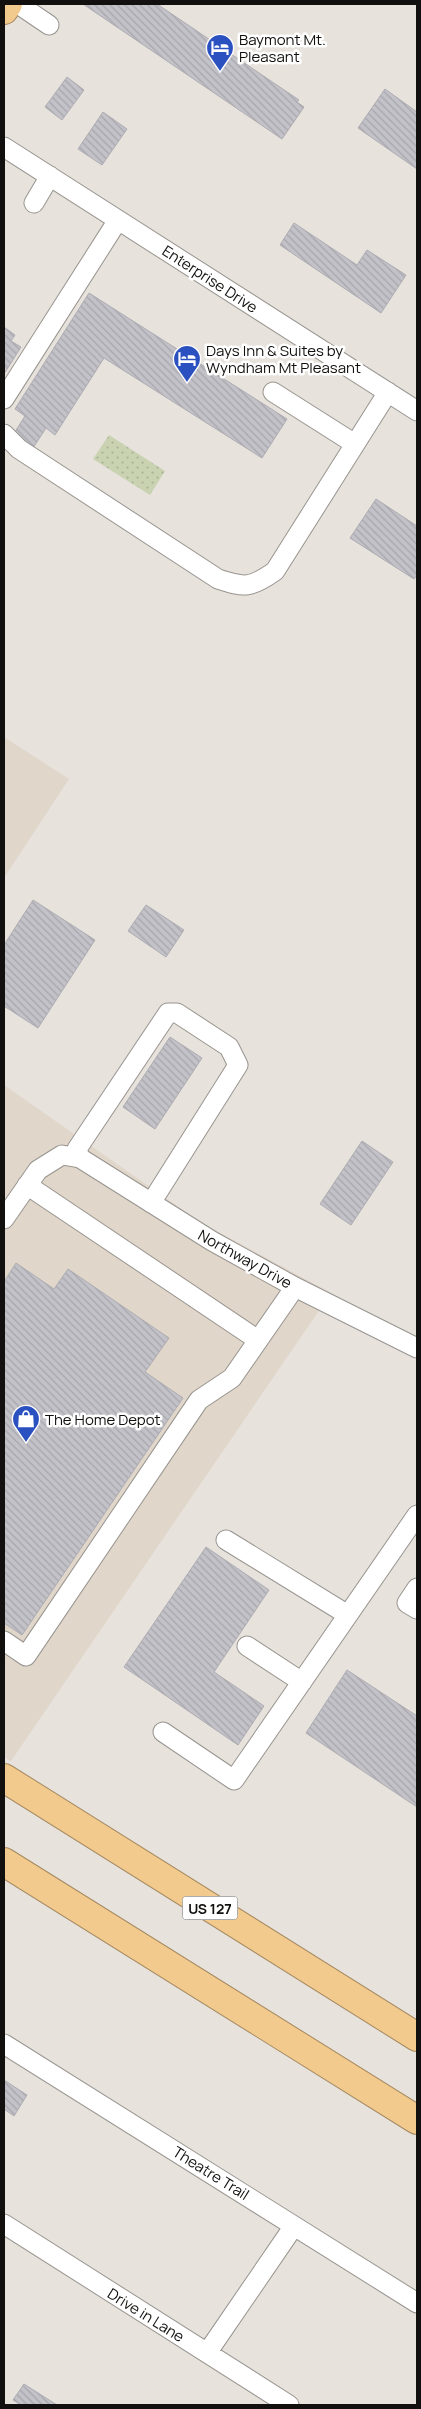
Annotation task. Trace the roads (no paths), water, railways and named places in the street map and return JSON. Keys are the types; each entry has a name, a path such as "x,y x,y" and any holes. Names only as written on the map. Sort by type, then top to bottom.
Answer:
{"highway":[{"path":"4,10 8,4"},
{"name":"US 127","path":"4,1778 417,2037"},
{"path":"6,1864 417,2120"}],"street":[{"path":"18,4 49,24"},
{"name":"Enterprise Drive","path":"4,147 417,411"},
{"path":"34,203 50,176"},
{"path":"4,399 118,220"},
{"path":"273,392 355,444"},
{"path":"4,434 19,449 218,579 239,586 258,583 275,571 388,392"},
{"path":"4,1219 38,1170 62,1155 80,1158 77,1149 113,1094 168,1014 177,1013 229,1047 238,1065 151,1203"},
{"name":"Northway Drive","path":"80,1158 212,1242 295,1287 417,1348"},
{"path":"27,1185 258,1340"},
{"path":"4,1641 26,1656 199,1400 232,1378 295,1287"},
{"path":"163,1732 234,1780 417,1515"},
{"path":"226,1540 348,1615"},
{"path":"417,1588 407,1602 417,1610"},
{"path":"247,1646 302,1682"},
{"name":"Theatre Trail","path":"4,2044 417,2303"},
{"name":"Drive in Lane","path":"4,2224 289,2405"},
{"path":"207,2353 294,2226"}],"place":[{"name":"Baymont Mt. Pleasant","path":"220,72"},
{"name":"Days Inn & Suites by Wyndham Mt Pleasant","path":"187,383"},
{"name":"The Home Depot","path":"26,1443"}]}
